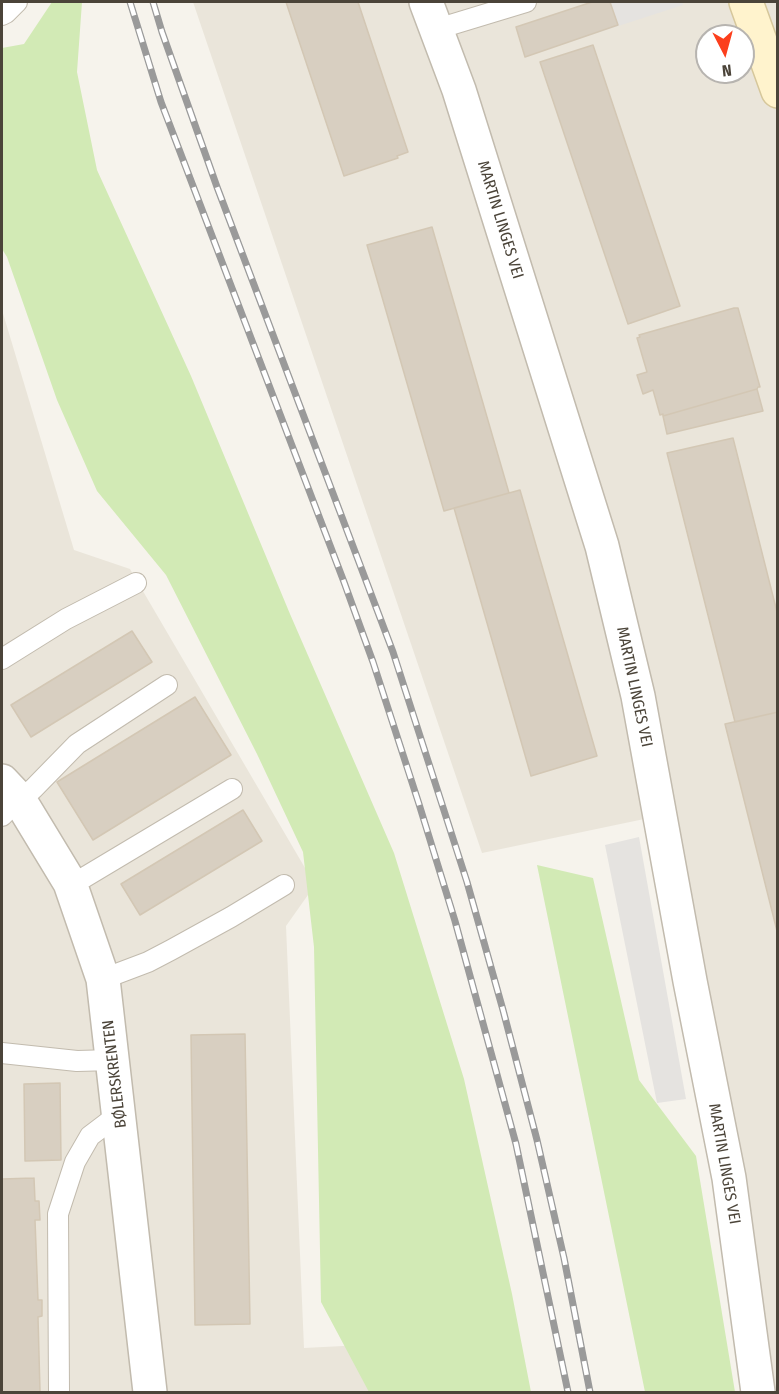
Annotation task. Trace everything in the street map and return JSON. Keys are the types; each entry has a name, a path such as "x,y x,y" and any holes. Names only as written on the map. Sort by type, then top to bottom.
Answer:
{"main road":[{"path":"746,2 777,91"}],"street":[{"name":"MARTIN LINGES VEI","path":"431,15 476,142 602,546 638,696 729,1178 758,1392"},
{"name":"BØLERSKRENTEN","path":"7,799 70,883 103,979 150,1392"}],"lane":[{"path":"2,15 17,2"},
{"path":"431,15 526,2"},
{"path":"2,659 66,619 136,583"},
{"path":"7,799 33,789 77,744 166,685"},
{"path":"70,883 85,877 232,789"},
{"path":"103,979 171,951 284,885"},
{"path":"2,1053 77,1061 113,1060"},
{"path":"59,1392 58,1214 75,1162 90,1136 119,1114"}],"shaded area":[{"path":"193,2 777,2 777,1392 757,1392 649,818 482,853"},
{"path":"598,2 682,2 683,5 526,56 517,28"},
{"path":"2,310 74,550 130,569 315,885 286,926 304,1348 401,1343 403,1392 2,1392"},
{"path":"639,837 686,1099 657,1103 605,845"}],"green space":[{"path":"52,2 82,2 77,72 97,170 191,376 290,614 394,853 464,1079 512,1294 531,1392 369,1392 321,1302 314,947 303,852 257,754 166,575 97,491 57,400 7,257 2,249 2,48 24,44"},
{"path":"537,865 593,878 639,1080 696,1156 735,1392 645,1392"}],"building":[{"path":"286,2 358,2 408,152 397,156 398,158 344,176"},
{"path":"592,2 610,2 618,25 525,57 516,27"},
{"path":"593,45 680,306 628,324 540,62"},
{"path":"432,227 509,493 444,511 367,245"},
{"path":"738,308 760,387 660,415 653,390 643,394 637,375 647,372 637,338 640,337 639,335"},
{"path":"757,389 763,411 667,434 663,416"},
{"path":"733,438 778,616 778,712 735,722 667,453"},
{"path":"520,490 597,756 531,776 454,508"},
{"path":"132,631 152,662 31,737 11,705"},
{"path":"195,697 231,755 93,840 57,782"},
{"path":"778,712 778,935 725,724"},
{"path":"243,810 262,841 140,915 121,884"},
{"path":"245,1034 250,1324 195,1325 191,1035"},
{"path":"60,1083 61,1160 25,1161 24,1084"},
{"path":"34,1178 35,1201 39,1201 40,1220 35,1220 38,1300 42,1300 42,1316 38,1317 40,1392 2,1392 2,1179"}],"railway":[{"path":"130,2 161,102 373,662 419,804 455,921 516,1144 568,1392"},
{"path":"153,2 217,187 393,652 467,882 537,1140 564,1258 590,1392"}]}
